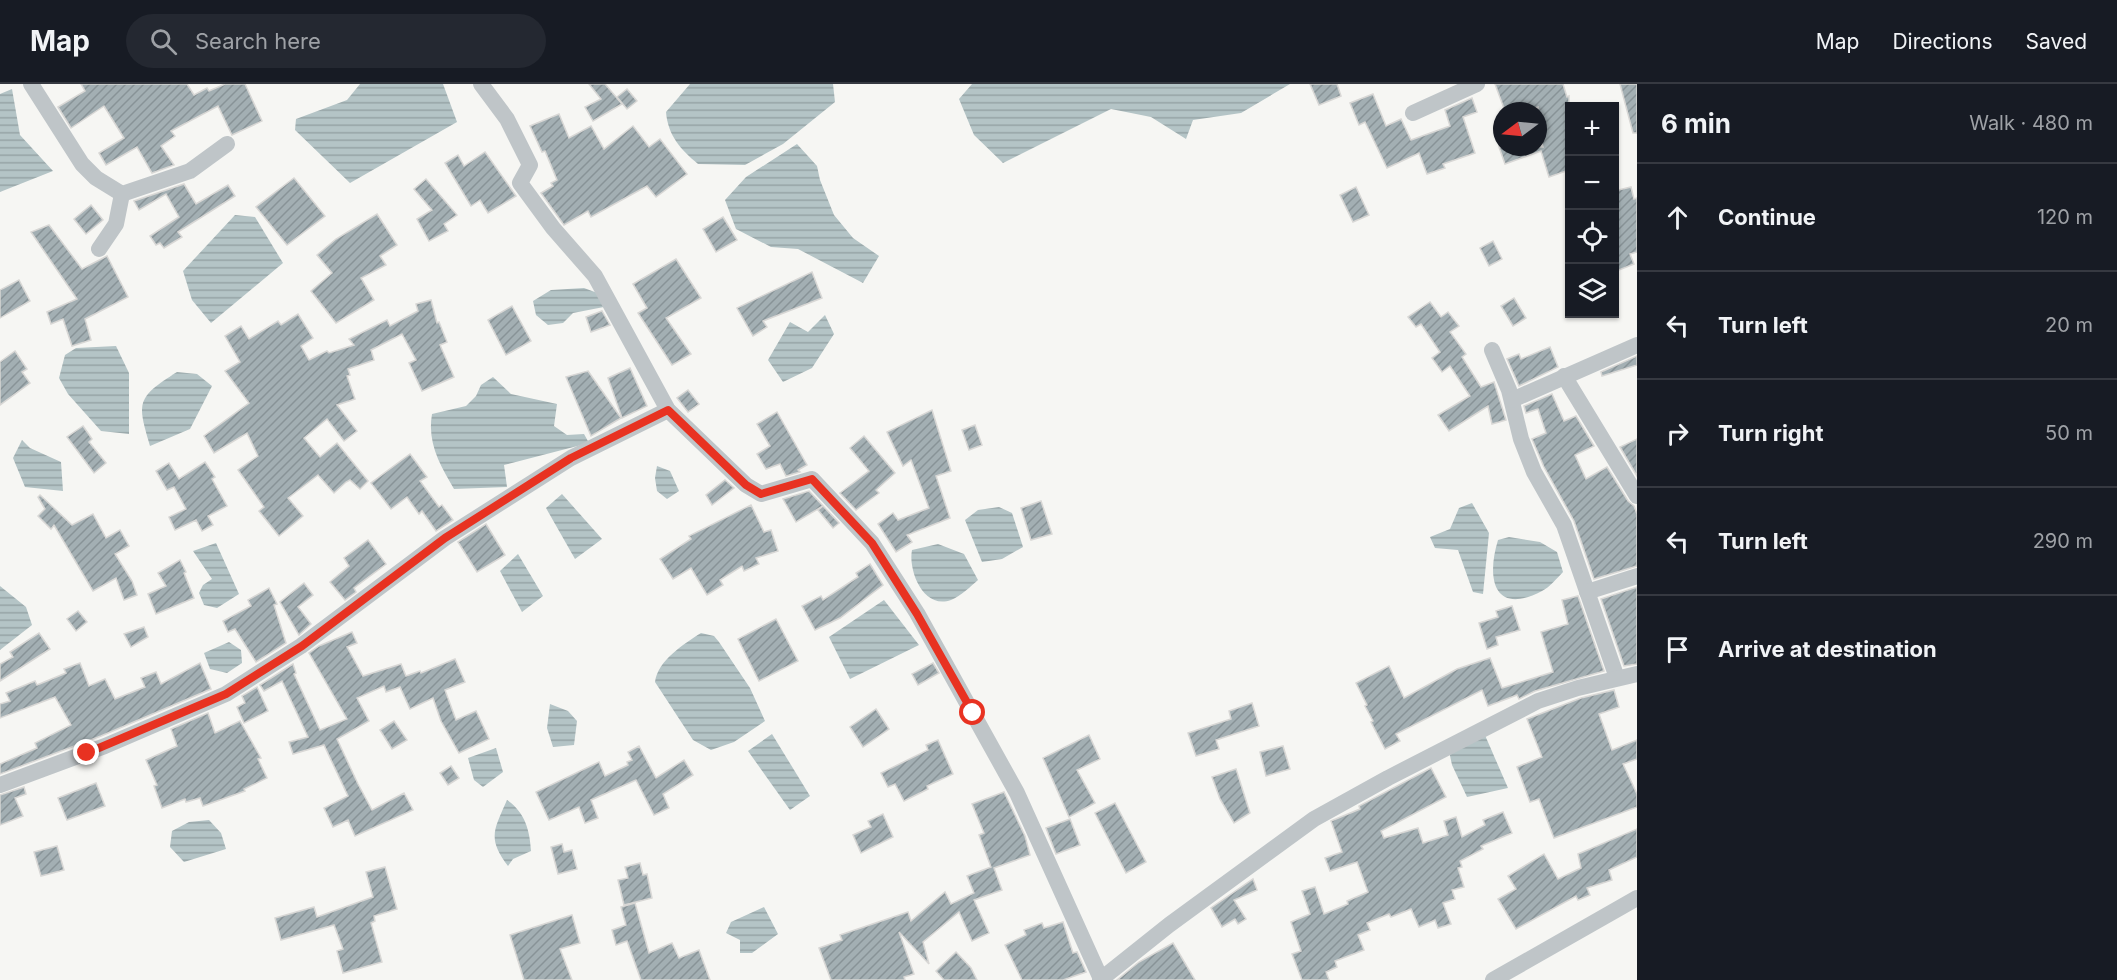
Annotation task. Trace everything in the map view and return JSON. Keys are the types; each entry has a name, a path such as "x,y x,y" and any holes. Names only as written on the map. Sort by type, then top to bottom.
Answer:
{"street":[{"path":"31,84 82,165 96,178 122,194"},
{"path":"481,84 507,119 530,165 520,183 553,228 595,276 668,410 746,485 761,494 812,479 872,543 917,614 1017,793 1101,980 1169,925 1314,819 1388,778 1538,702 1637,674"},
{"path":"1413,113 1477,84"},
{"path":"122,194 190,171 227,144"},
{"path":"99,249 116,224 122,194"},
{"path":"1512,400 1637,345"},
{"path":"1492,350 1512,400 1521,440 1534,472 1564,525 1617,678"},
{"path":"1564,376 1637,496"},
{"path":"0,785 105,746 226,694 302,646 445,538 571,458 668,410"},
{"path":"1587,592 1637,576"},
{"path":"1493,980 1637,898"}],"shaded area":[{"path":"360,84 443,84 457,122 350,183 295,130 296,119 347,100"},
{"path":"690,84 833,84 835,102 783,144 745,165 698,164 676,142 669,128 666,112"},
{"path":"972,84 1290,84 1241,113 1193,120 1186,139 1151,117 1111,109 1003,163 974,135 959,99"},
{"path":"12,89 20,135 53,171 0,192 0,94"},
{"path":"797,144 817,166 834,215 853,238 879,256 863,283 798,249 771,247 736,229 725,200 746,177"},
{"path":"235,215 255,217 283,263 211,323 192,300 183,271"},
{"path":"584,288 600,294 609,306 573,313 563,323 548,325 536,315 533,301 551,290"},
{"path":"825,315 834,334 812,368 783,382 768,360 790,322 808,332"},
{"path":"116,346 129,373 129,434 101,431 68,394 59,378 65,355 76,348"},
{"path":"177,372 197,374 212,386 190,429 150,446 143,420 143,402 154,388"},
{"path":"493,377 511,394 557,404 554,426 567,435 584,434 589,443 504,465 507,487 454,489 433,444 432,414 466,406 476,396 481,385"},
{"path":"22,440 30,448 61,462 63,491 25,487 13,458"},
{"path":"657,466 670,471 679,491 667,499 657,491 655,478"},
{"path":"562,494 602,539 575,559 546,508"},
{"path":"1472,503 1489,533 1483,594 1473,592 1458,550 1435,548 1430,537 1450,529 1459,508"},
{"path":"999,507 1012,513 1023,547 1002,559 982,562 965,520 978,510"},
{"path":"1509,537 1540,542 1557,552 1563,572 1551,585 1526,598 1513,599 1504,596 1498,590 1494,580 1494,554 1498,540"},
{"path":"216,543 239,594 217,608 204,605 199,593 203,585 212,579 193,551"},
{"path":"938,544 964,554 978,580 955,598 941,602 925,594 915,577 911,558 912,550"},
{"path":"518,554 543,596 522,612 500,571"},
{"path":"0,586 26,607 32,625 0,650"},
{"path":"884,600 919,645 850,679 829,637"},
{"path":"701,633 714,636 719,642 750,688 765,721 734,742 711,750 693,740 655,682 666,660"},
{"path":"229,642 241,650 242,663 227,673 210,669 204,653"},
{"path":"550,704 568,711 577,721 574,745 553,747 547,728"},
{"path":"1484,733 1508,788 1467,797 1452,765 1449,751"},
{"path":"772,734 810,796 790,810 748,751"},
{"path":"496,748 503,772 483,787 474,780 468,758"},
{"path":"507,800 518,810 525,822 531,851 513,859 508,866 495,841 496,827"},
{"path":"209,820 221,833 226,849 184,862 170,847 172,831 189,822"},
{"path":"764,907 778,934 752,953 740,953 740,940 726,933 731,922"}],"building":[{"path":"81,84 187,84 194,95 207,88 209,91 225,84 245,84 262,121 232,135 218,106 171,131 175,136 161,146 174,165 152,173 137,147 106,165 99,153 124,138 104,106 71,128 58,107 85,91"},
{"path":"589,84 605,84 622,104 593,121 585,107 601,99"},
{"path":"1310,84 1337,84 1341,96 1319,105"},
{"path":"1495,84 1563,84 1567,97 1569,96 1569,102 1565,102 1565,171 1549,177 1543,156 1547,156 1547,102 1502,102"},
{"path":"1620,84 1637,84 1637,133 1633,133"},
{"path":"627,89 637,101 627,109 617,97"},
{"path":"1373,94 1386,126 1401,119 1411,140 1450,126 1445,110 1472,98 1477,112 1463,117 1475,153 1443,164 1445,168 1427,174 1419,153 1387,168 1365,122 1359,125 1350,103"},
{"path":"559,114 569,138 591,126 604,149 633,126 649,147 660,139 687,174 656,197 647,186 591,217 588,211 564,225 541,193 553,186 551,183 557,180 545,151 542,152 530,126"},
{"path":"485,152 516,196 488,213 480,200 471,206 445,163 458,155 464,166"},
{"path":"1502,156 1527,156 1505,164"},
{"path":"294,178 325,216 287,245 256,207"},
{"path":"426,179 457,215 444,224 448,231 429,241 417,219 432,210 414,189"},
{"path":"184,184 196,204 228,185 235,196 178,232 182,237 164,248 160,243 156,245 150,236 179,217 166,194 139,210 134,201"},
{"path":"1356,187 1369,215 1353,222 1340,195"},
{"path":"1631,187 1634,199 1637,198 1637,252 1630,254 1634,264 1619,270 1619,210 1619,190"},
{"path":"91,205 103,220 86,234 74,219"},
{"path":"377,214 397,245 380,256 386,265 361,278 374,300 336,323 311,291 332,273 317,255 336,239"},
{"path":"723,217 737,240 716,252 703,229"},
{"path":"49,225 82,269 107,256 128,297 85,319 91,340 72,346 63,319 51,324 47,312 77,299 31,232"},
{"path":"1493,241 1502,259 1489,266 1480,248"},
{"path":"676,259 701,298 666,318 691,354 672,365 638,313 647,308 633,284"},
{"path":"812,272 822,298 763,321 767,327 753,336 737,308"},
{"path":"19,280 30,301 0,318 0,290"},
{"path":"1514,298 1526,318 1513,326 1501,306"},
{"path":"431,300 437,323 439,322 447,342 440,345 454,377 422,391 409,363 416,360 402,334 371,350 374,360 348,369 350,375 347,376 355,399 337,405 357,431 344,441 327,419 304,438 320,457 337,443 368,481 360,489 350,480 334,493 318,475 288,498 303,516 279,536 259,511 264,507 238,470 258,456 247,433 214,453 204,436 249,403 225,371 240,362 225,336 241,326 249,339 278,321 281,325 298,314 313,338 301,346 309,360 327,351 329,353 354,345 349,339 387,320 390,326 418,311 416,304"},
{"path":"1430,302 1441,317 1448,312 1459,326 1450,332 1466,354 1462,357 1481,387 1494,382 1506,420 1492,424 1488,406 1449,431 1438,415 1470,396 1450,366 1442,372 1432,358 1440,352 1421,324 1416,327 1408,317"},
{"path":"512,306 531,341 506,355 488,320"},
{"path":"602,311 610,325 591,332 586,317"},
{"path":"1550,347 1558,367 1519,386 1507,359 1519,354 1521,359"},
{"path":"15,351 27,369 22,372 30,383 0,405 0,362"},
{"path":"1637,356 1637,365 1602,376 1601,372"},
{"path":"630,368 647,406 622,418 608,378"},
{"path":"588,371 621,418 591,436 566,377"},
{"path":"688,390 699,404 688,412 677,398"},
{"path":"1552,394 1564,421 1576,416 1594,446 1575,455 1586,479 1607,467 1628,501 1634,506 1637,514 1637,566 1594,579 1574,521 1544,467 1532,439 1546,433 1538,409 1526,413 1524,406"},
{"path":"932,410 951,471 936,476 950,518 907,535 912,542 896,552 878,524 893,513 898,520 929,508 911,460 903,466 887,432"},
{"path":"777,412 807,465 798,470 800,472 786,476 780,464 766,469 757,454 770,446 757,424"},
{"path":"975,425 982,445 969,450 962,430"},
{"path":"83,426 92,439 89,442 106,463 94,473 67,437"},
{"path":"864,436 895,473 876,490 879,493 856,510 840,493 869,471 850,448"},
{"path":"1637,439 1637,476 1620,447"},
{"path":"410,454 427,477 420,481 439,507 442,505 453,520 436,531 422,511 419,514 407,497 391,509 371,483"},
{"path":"205,462 215,477 212,479 227,506 208,516 213,525 202,531 196,520 175,530 169,517 186,509 174,487 167,490 156,471 169,463 179,479"},
{"path":"725,480 734,488 712,505 706,495"},
{"path":"809,491 839,523 833,528 818,510 823,506 796,522 783,499"},
{"path":"40,495 72,525 93,514 106,538 120,530 129,546 115,554 132,581 137,595 124,600 116,578 93,591 54,525 51,529 38,516 45,509 38,497"},
{"path":"1041,501 1052,534 1031,540 1021,508"},
{"path":"751,505 764,532 771,530 778,551 756,558 759,564 744,571 742,566 720,580 723,585 707,595 691,568 673,579 660,559 691,539 689,536"},
{"path":"486,524 505,555 477,572 458,542"},
{"path":"368,540 386,564 354,588 356,592 345,600 330,582 349,566 344,558"},
{"path":"180,560 194,598 156,614 148,594 166,586 158,573"},
{"path":"870,564 883,585 840,618 815,630 802,606 821,596 823,600 858,577 856,573"},
{"path":"304,583 313,595 298,607 311,624 299,635 280,602"},
{"path":"1637,587 1637,664 1624,666 1601,599"},
{"path":"269,588 277,604 274,605 286,643 256,662 235,629 228,632 223,621 251,606 248,600"},
{"path":"1578,596 1604,671 1535,691 1519,699 1517,695 1488,706 1482,690 1396,734 1400,741 1385,749 1371,722 1373,721 1365,706 1367,705 1356,683 1389,666 1404,698 1457,669 1490,658 1502,688 1553,672 1541,632 1568,624 1562,600"},
{"path":"1512,606 1520,630 1496,637 1498,645 1487,649 1479,623 1498,617 1496,611"},
{"path":"78,611 87,622 76,631 67,619"},
{"path":"776,619 798,661 759,681 738,639"},
{"path":"144,627 148,637 131,647 124,634"},
{"path":"352,632 357,643 347,647 363,676 401,664 406,676 420,671 421,673 455,659 465,682 445,690 456,720 476,711 489,739 459,753 441,721 433,698 410,709 400,687 386,692 384,686 357,698 369,721 337,739 358,784 372,810 404,793 413,810 355,836 348,820 333,827 324,808 348,796 324,745 293,754 289,742 308,737 282,681 264,691 260,685 293,664 296,673 294,674 320,730 347,719 309,653 319,646"},
{"path":"39,633 50,649 0,681 0,664 13,657 10,652"},
{"path":"80,663 89,686 105,679 115,699 145,687 141,678 156,672 161,684 200,663 211,689 101,736 0,774 0,764 37,748 35,743 71,725 55,697 0,718 0,704 10,701 6,693 35,681 37,685 66,673 64,669"},
{"path":"933,663 939,673 918,685 912,674"},
{"path":"257,687 268,711 244,723 237,707 245,703 242,696"},
{"path":"1614,690 1619,707 1599,714 1612,750 1637,740 1637,759 1623,764 1637,794 1637,807 1554,838 1539,799 1530,802 1517,767 1542,757 1527,719 1581,698"},
{"path":"1252,703 1259,726 1216,740 1219,749 1196,756 1188,733 1231,719 1229,711"},
{"path":"876,709 889,729 863,747 850,727"},
{"path":"208,713 215,733 240,721 261,758 258,759 267,778 244,789 245,791 203,806 200,798 186,802 185,799 162,808 154,786 157,785 146,760 177,746 171,729"},
{"path":"394,721 407,740 392,749 380,730"},
{"path":"1089,735 1100,759 1077,770 1095,803 1069,817 1043,758"},
{"path":"938,740 953,774 927,786 928,789 904,801 895,784 888,787 881,773 928,750 926,745"},
{"path":"639,746 656,778 684,760 693,775 663,794 669,808 654,815 636,780 591,800 598,818 585,823 579,807 549,820 536,792 599,762 605,776 628,765 627,762 632,760 628,752"},
{"path":"1283,746 1290,769 1266,776 1260,752"},
{"path":"451,766 459,778 448,785 440,773"},
{"path":"1431,768 1446,797 1381,831 1384,838 1418,828 1423,843 1448,835 1444,821 1456,817 1462,837 1485,825 1483,820 1503,812 1512,833 1481,846 1483,849 1460,861 1462,867 1458,868 1464,887 1452,890 1455,899 1443,903 1451,924 1438,928 1435,920 1419,927 1411,909 1391,917 1389,914 1367,923 1370,930 1358,935 1364,950 1335,961 1337,967 1326,972 1329,980 1302,980 1292,954 1301,951 1291,922 1310,914 1302,891 1315,887 1324,914 1368,892 1357,862 1330,871 1325,858 1342,852 1331,821 1360,809 1359,806"},
{"path":"1236,769 1250,813 1234,823 1220,799 1212,777"},
{"path":"96,783 105,806 67,820 58,798"},
{"path":"24,787 26,794 15,798 23,816 0,825 0,795"},
{"path":"1004,792 1025,836 1030,855 994,868 1002,890 974,900 989,933 972,941 959,912 923,942 929,964 899,932 914,974 904,977 905,980 831,980 819,948 842,940 840,935 908,912 911,921 945,892 951,904 974,893 967,876 991,867 979,835 984,833 972,804"},
{"path":"1115,803 1146,862 1126,873 1095,813"},
{"path":"883,814 893,837 861,853 853,835 871,827 868,821"},
{"path":"1070,819 1080,845 1056,854 1046,828"},
{"path":"1637,829 1637,857 1609,870 1612,880 1587,888 1590,895 1578,900 1576,896 1516,929 1498,899 1516,889 1508,876 1544,854 1558,879 1581,868 1578,854"},
{"path":"562,844 564,852 572,850 577,869 558,874 551,847"},
{"path":"57,846 64,870 41,876 34,852"},
{"path":"640,863 643,875 647,874 652,898 624,905 618,880 628,878 625,867"},
{"path":"385,867 397,909 374,916 375,921 371,923 382,962 343,973 337,951 343,949 334,925 281,940 275,918 314,907 317,917 373,897 366,872"},
{"path":"1253,879 1257,890 1234,900 1246,919 1238,924 1235,919 1222,927 1211,908"},
{"path":"635,903 649,953 672,943 679,958 699,950 710,980 641,980 627,941 616,945 612,930 626,925 621,907"},
{"path":"572,915 580,943 560,949 572,980 524,980 510,935"},
{"path":"1063,922 1073,953 1077,952 1086,972 1063,980 1022,980 1005,945 1026,935 1024,930 1042,923 1044,928"},
{"path":"1173,943 1195,980 1117,980 1139,962"},
{"path":"956,952 971,968 977,980 944,980 936,971"}],"route":[{"path":"87,753 226,694 302,646 445,538 571,458 668,410 746,485 761,494 812,479 872,543 917,614 973,713"}]}
